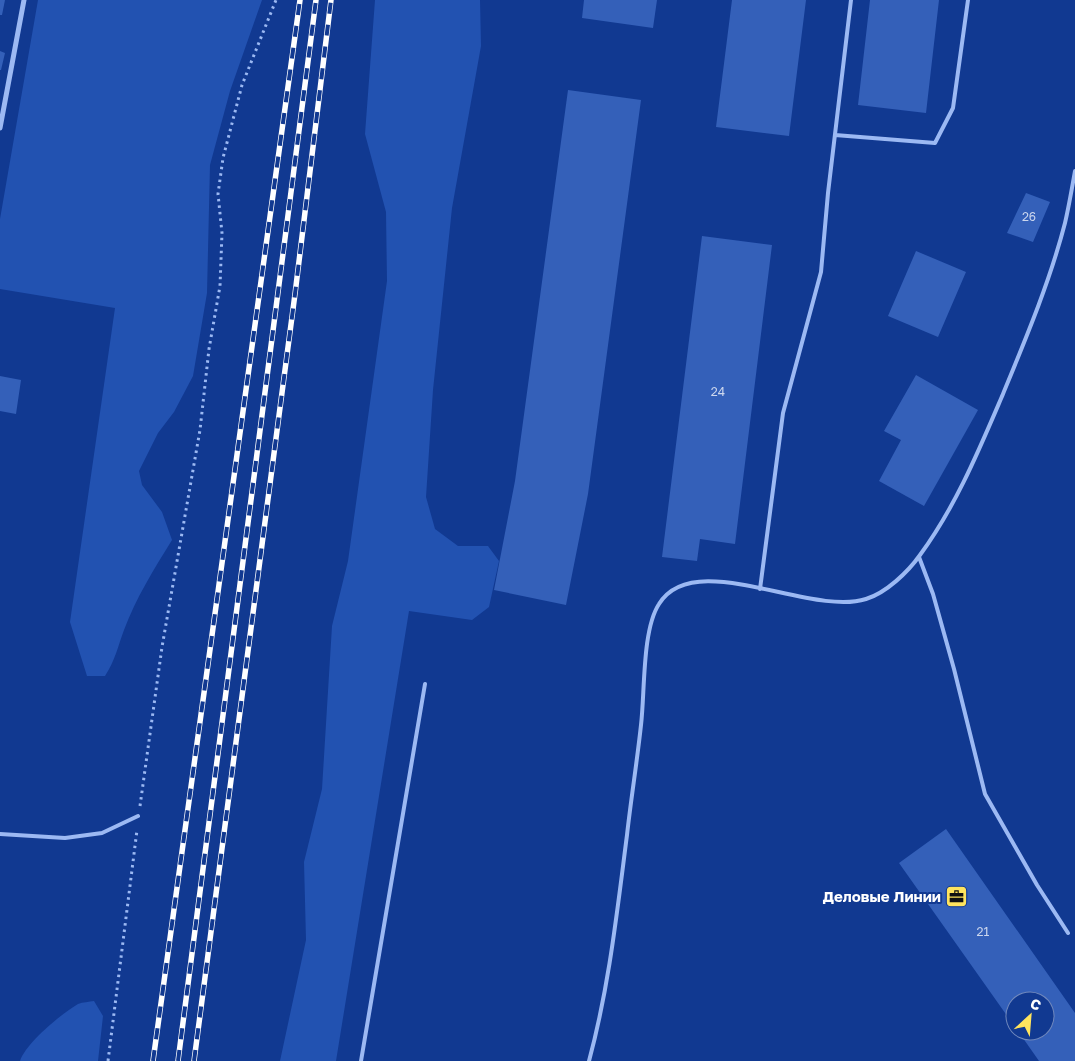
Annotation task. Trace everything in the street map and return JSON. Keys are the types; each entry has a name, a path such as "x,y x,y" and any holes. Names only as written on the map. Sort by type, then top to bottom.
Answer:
{"street":[{"path":"0,128 24,0"}],"lane":[{"path":"760,589 782,413 821,272 835,135 852,0"},
{"path":"835,135 935,143 953,108 968,0"},
{"path":"589,1061 607,987 652,618 659,602 672,590 688,581 734,582 760,589 820,600 843,602 866,599 890,586 919,557 969,476 1017,359 1064,223 1075,171"},
{"path":"919,557 933,594 949,650 985,794 1037,885 1068,933"},
{"path":"360,1061 425,684"},
{"path":"0,834 65,838 102,833 138,816"}],"path":[{"path":"108,1061 138,816 162,647 200,430 209,349 220,286 222,233 218,194 223,158 242,86 276,0"}],"shaded area":[{"path":"38,0 262,0 230,91 210,165 207,293 193,376 174,412 158,433 139,471 142,485 162,512 172,540 134,607 114,659 105,676 87,676 70,622 115,308 0,289 0,219"},
{"path":"375,0 480,0 481,46 452,208 433,390 426,497 435,529 458,546 488,546 499,561 489,607 472,620 409,611 336,1061 280,1061 306,940 304,862 322,789 332,626 348,561 387,281 386,212 365,134"},
{"path":"94,1001 103,1016 98,1061 20,1061 29,1046 54,1022 78,1004"}],"building":[{"path":"0,0 5,0 2,15 0,15"},
{"path":"584,0 657,0 653,28 582,18"},
{"path":"732,0 806,0 789,136 716,127"},
{"path":"870,0 939,0 926,113 858,105"},
{"path":"0,51 5,53 1,70 0,70"},
{"path":"568,90 641,100 588,494 566,605 494,590 515,481"},
{"path":"1026,193 1050,202 1033,242 1007,233"},
{"path":"702,236 772,245 735,544 700,539 697,561 662,557"},
{"path":"916,251 966,272 938,337 888,316"},
{"path":"916,375 978,410 924,506 879,481 901,440 884,431"},
{"path":"0,376 21,380 16,414 0,411"},
{"path":"946,829 1075,1013 1075,1061 1039,1061 1025,1041 1055,1041 1055,991 1005,991 1005,1013 899,863"}],"railway":[{"path":"153,1061 300,0"},
{"path":"178,1061 316,0"},
{"path":"194,1061 295,294 331,0"}],"place":[{"name":"Деловые Линии","path":"957,897"}]}
